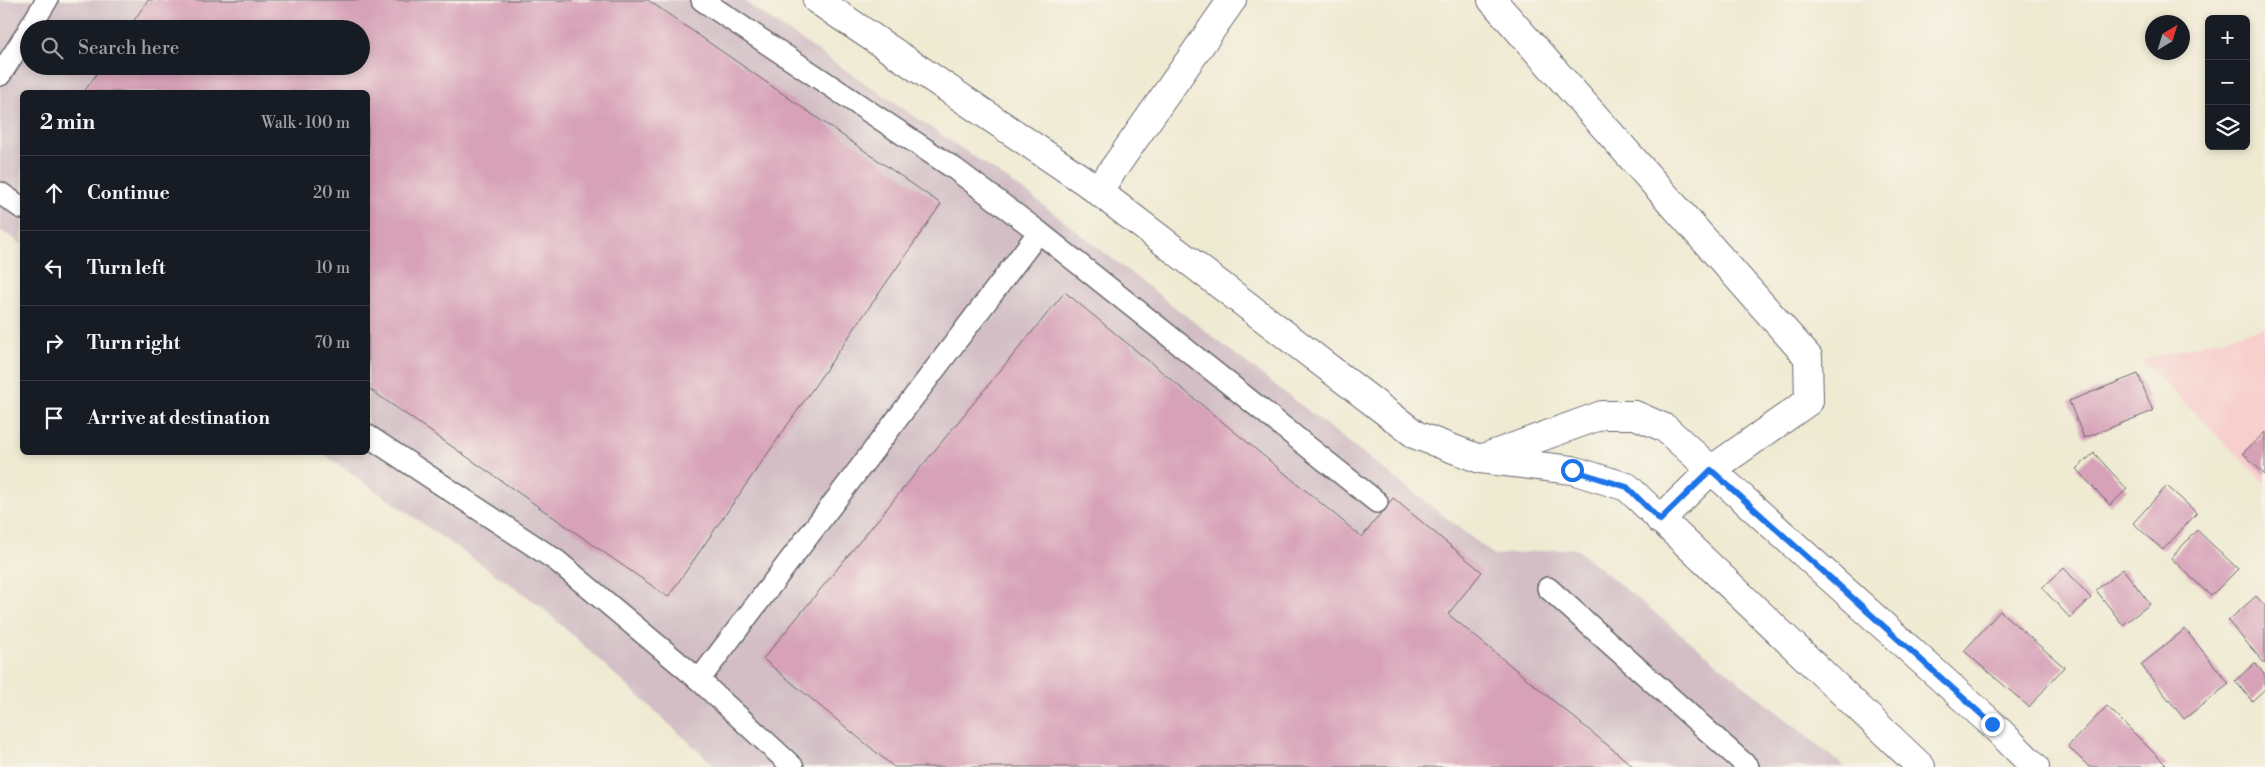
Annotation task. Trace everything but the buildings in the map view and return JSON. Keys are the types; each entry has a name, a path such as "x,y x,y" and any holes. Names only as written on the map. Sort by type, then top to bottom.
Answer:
{"street":[{"path":"818,0 1098,191 1416,435 1480,459 1572,470 1627,487 1921,767"},
{"path":"1098,191 1232,0"},
{"path":"1492,0 1808,357 1809,400 1711,470 1660,520"},
{"path":"1480,459 1602,415 1635,415 1665,428 1992,724 2035,767"}],"lane":[{"path":"35,20 48,0"},
{"path":"702,0 955,169 1039,232 1377,502"},
{"path":"0,76 20,44"},
{"path":"0,193 20,207"},
{"path":"699,680 1039,232"},
{"path":"370,437 557,560 699,680 793,767"},
{"path":"1548,588 1748,767"}],"shaded area":[{"path":"0,0 742,0 1029,194 1494,555 1575,548 1845,767 716,767 538,604 325,455 370,455 370,90 20,90 20,243 0,230"},
{"path":"2265,327 2265,483 2142,360"}],"route":[{"path":"1572,470 1627,487 1660,520 1711,470 1992,724"}]}
